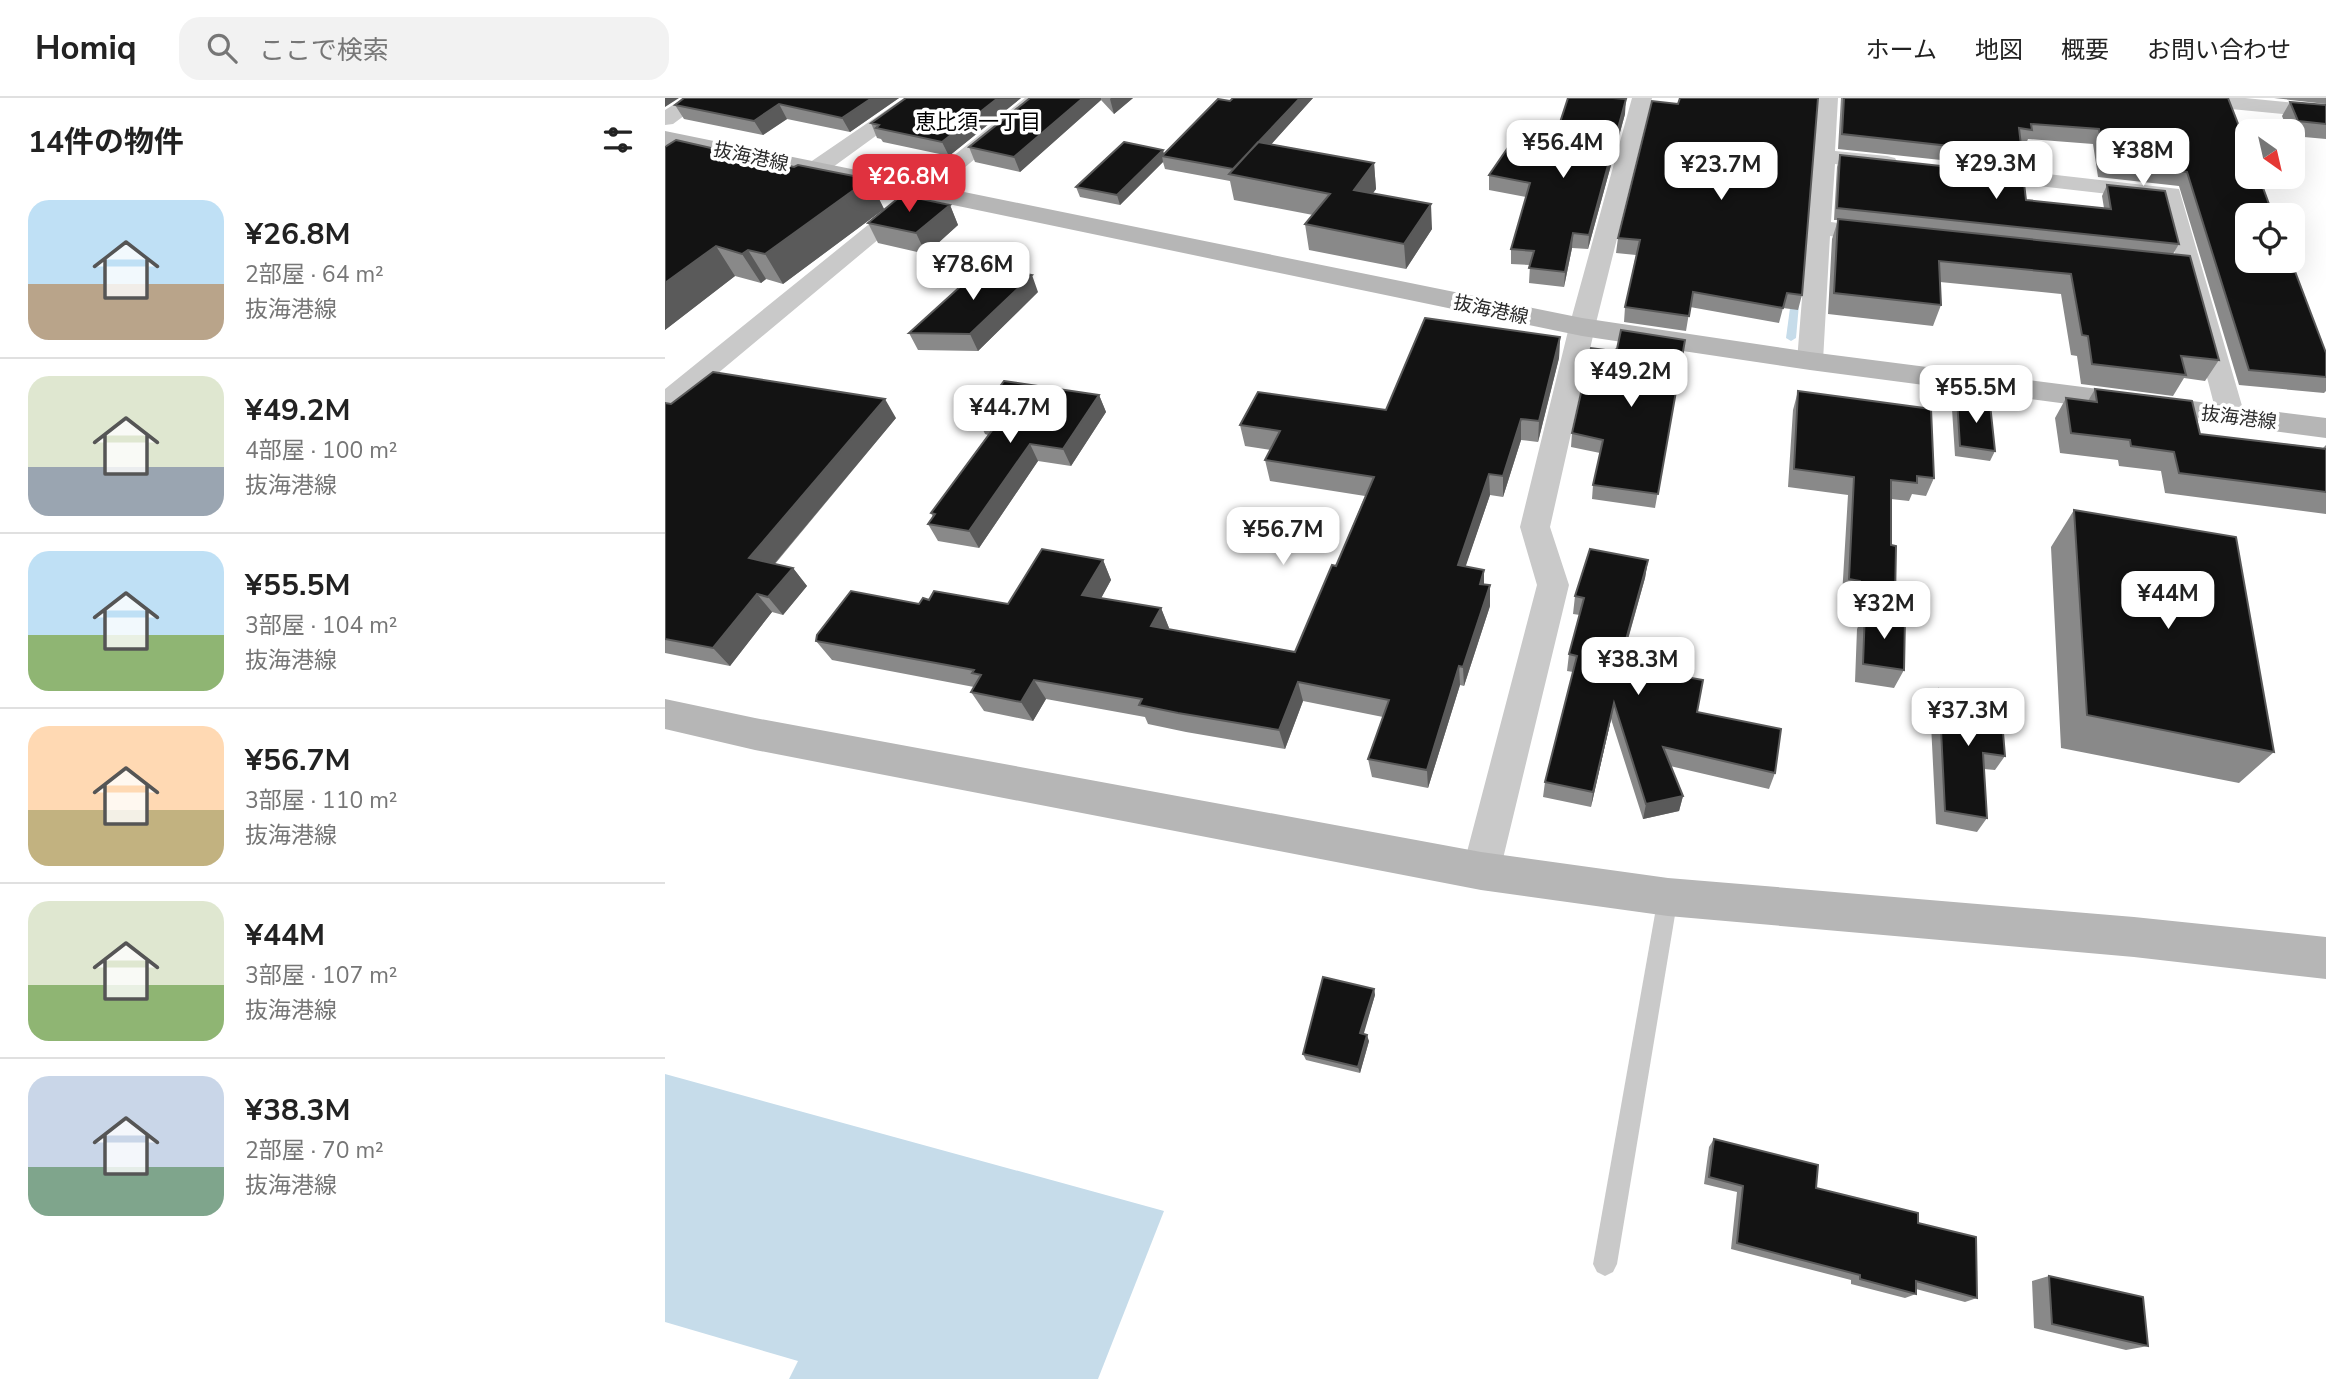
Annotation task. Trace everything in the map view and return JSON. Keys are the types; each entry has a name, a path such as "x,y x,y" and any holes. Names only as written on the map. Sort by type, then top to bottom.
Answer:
{"main road":[{"name":"抜海港線","path":"665,138 1581,327 1810,361 2326,428"},
{"path":"665,714 755,734 1481,871 1668,897 2134,937 2326,958"}],"street":[{"path":"665,119 698,98"},
{"path":"814,170 918,98"},
{"path":"665,402 1038,98"},
{"path":"1481,871 1553,585 1535,527 1581,327 1642,98"},
{"path":"1810,361 1828,98"},
{"path":"2179,98 2326,112"},
{"path":"1824,156 1907,165"},
{"path":"1949,170 2171,194 2231,416"},
{"path":"1819,228 1902,237"},
{"path":"2163,265 2191,268"}],"lane":[{"path":"1605,1264 1668,897"}],"water":[{"path":"665,1074 1164,1211 1098,1379 665,1379"}],"pier":[{"path":"665,1322 798,1361 789,1379 665,1379"}],"building":[{"path":"684,98 872,98 842,118 779,104 754,121 675,105"},
{"path":"906,98 998,98 942,142 876,128 879,125 871,123"},
{"path":"1030,98 1083,98 1014,157 969,147"},
{"path":"1233,98 1300,98 1233,169 1162,156 1218,99 1230,101"},
{"path":"1568,98 1626,99 1589,235 1573,233 1565,272 1529,268 1534,251 1511,249 1530,183 1489,175 1509,146 1550,153"},
{"path":"1680,98 1818,98 1802,295 1787,293 1783,308 1693,292 1689,316 1625,307 1640,240 1618,238 1652,101 1678,104"},
{"path":"1844,98 2228,98 2236,119 2235,189 2263,189 2269,203 2235,203 2235,273 2296,273 2326,353 2326,377 2249,370 2187,172 2105,163 2099,129 2031,124 2032,130 2019,128 2022,154 1842,134"},
{"path":"2290,102 2326,105 2326,124 2297,119"},
{"path":"676,140 794,167 798,165 869,179 765,254 748,250 742,254 716,246 665,283 665,147"},
{"path":"1124,142 1163,150 1117,195 1076,187"},
{"path":"1258,142 1374,163 1354,190 1431,204 1404,244 1305,224 1330,194 1229,174"},
{"path":"1840,155 2023,175 2026,200 2111,209 2107,185 2165,191 2179,244 1837,208"},
{"path":"902,195 950,205 916,233 868,223"},
{"path":"1838,219 2190,256 2219,360 2181,356 2186,375 2092,364 2088,336 2082,335 2071,274 1939,261 1941,305 1834,293"},
{"path":"984,265 1032,275 970,334 909,333"},
{"path":"1425,318 1560,337 1539,421 1521,419 1503,476 1489,474 1458,565 1484,570 1480,584 1490,585 1463,667 1459,666 1427,770 1368,759 1389,700 1298,682 1279,730 1178,713 1139,705 1142,699 1034,680 1021,702 971,692 981,675 972,673 974,670 816,641 817,635 851,591 919,604 923,598 929,600 934,591 1008,604 1042,549 1103,560 1082,595 1161,608 1151,626 1295,652 1374,477 1265,460 1280,431 1240,425 1258,392 1386,410"},
{"path":"1621,330 1685,340 1658,494 1593,485 1603,440 1572,433 1591,348 1613,351 1617,349"},
{"path":"713,372 885,399 749,558 793,568 768,597 757,594 713,648 665,639 665,403 671,404"},
{"path":"1004,381 1099,395 1063,449 1030,444 969,531 928,524 935,514 931,513 999,421 977,417"},
{"path":"2095,389 2192,401 2200,434 2326,449 2326,492 2179,473 2174,452 2131,446 2130,440 2071,433 2066,398 2097,402"},
{"path":"1798,391 1931,409 1934,478 1917,476 1917,483 1891,480 1891,545 1896,546 1895,599 1860,594 1860,581 1849,579 1854,477 1794,469"},
{"path":"1957,399 1990,404 1995,451 1960,446"},
{"path":"2074,510 2236,537 2274,752 2087,715"},
{"path":"1590,549 1648,560 1619,665 1703,680 1697,712 1781,729 1775,773 1663,747 1683,796 1646,804 1614,703 1593,792 1545,782 1577,656 1569,654 1584,598 1575,596"},
{"path":"1865,611 1905,617 1904,670 1863,664"},
{"path":"1939,689 2000,697 2005,756 1983,753 1987,818 1945,811"},
{"path":"1323,977 1374,989 1360,1033 1367,1035 1358,1067 1303,1054"},
{"path":"1714,1139 1818,1165 1816,1188 1918,1213 1918,1223 1976,1237 1977,1298 1916,1281 1916,1294 1860,1279 1860,1275 1737,1243 1743,1186 1709,1177"},
{"path":"2049,1276 2143,1297 2148,1346 2052,1324"}],"waterway":[{"path":"1791,338 1796,293"}],"district":[{"name":"恵比須一丁目","path":"978,122"}]}
